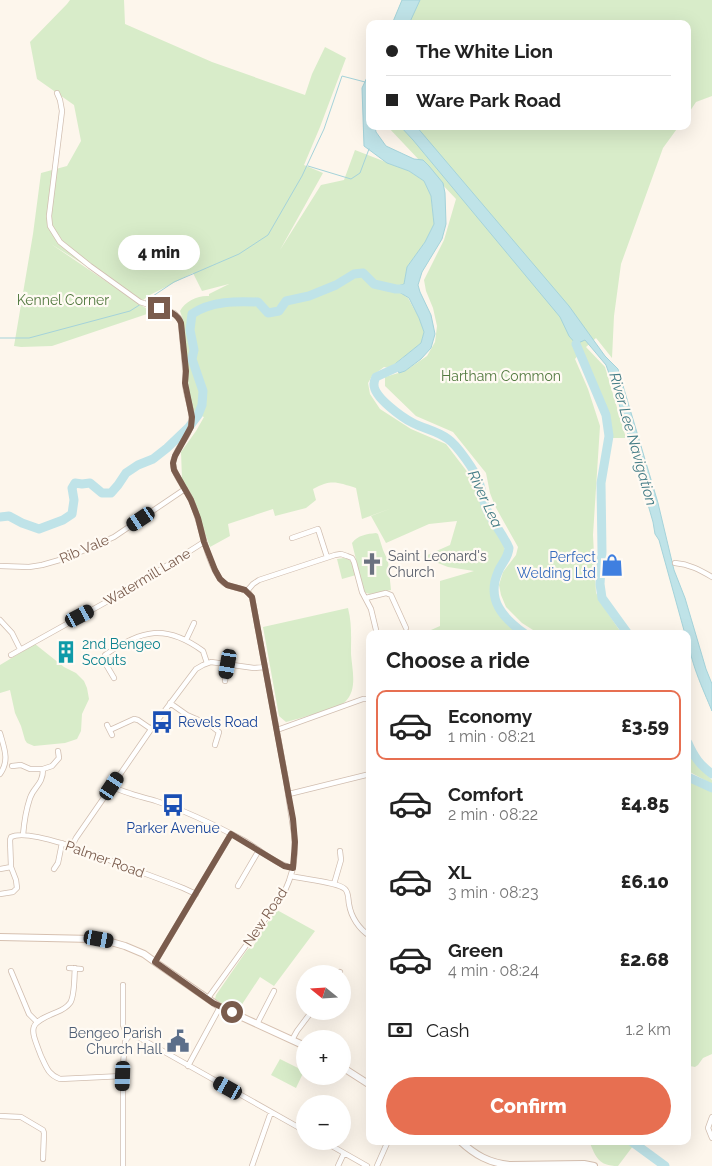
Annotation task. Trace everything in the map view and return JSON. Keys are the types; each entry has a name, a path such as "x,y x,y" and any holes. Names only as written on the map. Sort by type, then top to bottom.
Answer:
{"main road":[{"path":"0,937 99,939 117,943 155,962 220,1007 296,1042"},
{"path":"351,1073 366,1082"},
{"path":"464,1145 480,1157 499,1164 584,1164 594,1166"}],"street":[{"path":"57,93 62,111 48,216 50,226 60,242 140,302 169,311 179,318 181,323 185,383 192,417 191,427 175,456 174,470 191,500 204,542 220,579 227,585 247,591 260,580 341,554 352,558 356,566 362,592 371,608 376,630"},
{"name":"Rib Vale","path":"0,566 42,566 71,556 114,537 185,489"},
{"path":"292,538 318,530 327,557"},
{"name":"Watermill Lane","path":"11,655 133,587 204,542"},
{"path":"675,563 696,568 712,577"},
{"name":"New Road","path":"208,998 284,893 293,868 295,842 289,794 253,601 247,591"},
{"path":"366,598 386,593 391,594 406,628"},
{"path":"0,620 12,633 20,649"},
{"path":"186,640 194,623"},
{"path":"114,678 103,658 125,642 139,636 155,633 168,633 179,636 203,651 207,662"},
{"path":"72,846 151,729 196,669 207,662 257,669 266,667"},
{"path":"225,681 228,664"},
{"path":"277,730 366,699"},
{"path":"170,703 187,715 210,724 219,732 215,745"},
{"path":"107,725 111,733 134,719 151,729"},
{"path":"0,733 6,760 0,774"},
{"path":"12,766 20,765 30,769 43,769 52,766 59,758 58,750"},
{"path":"23,835 30,799 42,780 43,769"},
{"path":"289,794 366,775"},
{"path":"112,786 205,821 231,834 284,866 293,868"},
{"path":"155,962 231,834"},
{"name":"Palmer Road","path":"12,867 11,837 23,835 72,846 196,894"},
{"path":"54,870 58,863 62,843"},
{"path":"238,886 259,850"},
{"path":"334,884 341,860 340,851"},
{"path":"0,869 12,867 17,888 13,892 0,894"},
{"path":"291,876 343,887 355,920 366,933"},
{"path":"69,968 78,969 72,1003 37,1022 34,1029 34,1036 46,1068 54,1077 63,1079 123,1076"},
{"path":"11,970 29,1014 37,1022"},
{"path":"124,986 123,1025 128,1037"},
{"path":"257,1024 274,991"},
{"path":"188,1066 220,1007"},
{"path":"292,1040 305,1020"},
{"path":"123,1166 124,1046 125,1040 133,1035 296,1126"},
{"path":"252,1166 271,1112"},
{"path":"0,1116 21,1117 41,1128 44,1133 43,1159"},
{"path":"712,1117 708,1128 712,1138"},
{"path":"377,1166 386,1145"},
{"path":"340,1150 366,1166"},
{"path":"338,1166 344,1152"}],"green space":[{"name":"Kennel Corner","path":"70,0 124,0 125,24 212,62 305,95 312,74 325,47 346,58 304,165 323,173 280,250 321,185 344,180 355,150 409,171 424,181 431,196 434,224 425,242 407,267 404,284 399,292 408,298 424,332 421,343 395,364 389,368 384,367 372,376 368,383 370,394 380,409 411,429 446,444 472,478 483,511 503,543 506,555 494,578 493,602 501,617 518,630 431,630 440,626 440,581 474,571 448,567 423,557 450,545 457,521 429,524 386,543 371,516 392,508 362,519 356,488 344,484 334,482 313,489 316,500 306,508 275,516 273,509 228,524 230,536 210,547 190,492 182,479 181,452 204,417 193,413 189,391 183,320 180,311 185,304 193,299 209,296 209,294 229,284 202,291 193,273 142,301 51,244 147,309 165,316 147,314 52,346 14,346 33,234 41,173 67,166 81,141 74,105 37,79 30,42"},
{"path":"402,0 712,0 712,96 696,102 691,110 691,20 394,20"},
{"name":"Hartham Common","path":"391,130 676,130 663,148 621,264 614,316 612,358 596,338 586,347 605,367 626,438 611,438 605,405 581,352 575,359 588,389 600,426 593,535 596,593 619,630 533,630 522,623 506,607 499,585 503,572 516,555 518,547 495,506 486,473 453,432 416,416 385,386 385,377 405,371 427,356 435,342 437,326 424,280 444,240 456,199"},
{"path":"376,533 388,561 391,590 370,594 366,593 363,589 352,543 366,534"},
{"path":"344,558 352,561 356,575 342,579 337,559"},
{"path":"348,608 351,625 353,679 352,691 349,697 345,702 335,707 286,722 279,716 263,627"},
{"path":"35,644 64,667 76,673 84,681 89,699 82,714 81,731 77,739 65,743 34,746 27,743 15,713 10,690 0,693 0,665"},
{"path":"691,757 712,780 712,784 691,773"},
{"path":"691,780 712,791 712,1054 703,1058 695,1067 691,1066"},
{"path":"277,910 315,931 274,986 260,977 237,1012 216,1000 216,995 247,950 255,944 257,937"},
{"path":"280,1059 296,1067 297,1085 296,1088 271,1075"},
{"path":"591,1145 633,1146 618,1166 611,1166 602,1162"}],"water":[{"path":"402,0 420,0 411,20 394,20"},
{"path":"366,80 366,130 376,130 386,146 414,159 423,160 443,183 445,193 446,224 442,239 422,272 418,285 431,315 435,334 431,348 421,359 405,371 399,373 395,364 421,343 424,332 409,298 399,292 398,286 404,284 407,267 425,242 434,224 431,196 424,181 409,171 387,163 364,146 362,88"},
{"name":"River Lee Navigation","path":"404,130 419,130 569,306 605,356 618,369 658,503 674,570 685,598 712,684 712,711 693,663 691,656 691,630 684,630 615,390 606,365 585,340 576,344 569,336 560,317"}],"waterway":[{"path":"144,302 174,282 239,254 268,235 302,176 324,129 342,76 365,82"},
{"path":"308,166 351,179 360,173 369,149"},
{"path":"0,517 9,516 39,529 63,520 72,514 74,500 72,488 75,483 90,483 102,493 111,493 126,473 138,465 153,459 189,427 198,415 202,405 203,391 192,359 194,350 190,330 192,314 199,310 215,304 258,302 268,313 279,311 286,301 309,296 336,285 354,274 363,273 374,284 396,289 410,289"},
{"path":"0,338 29,338 130,311 141,304"},
{"path":"576,344 606,415 609,436 601,483 602,552 600,584 602,598 625,630"},
{"name":"River Lea","path":"405,362 376,377 375,389 383,401 403,417 444,436 452,442 474,472 480,485 486,508 509,548 495,582 495,600 504,615 520,630"},
{"path":"691,748 698,760 712,774"},
{"name":"River Lea","path":"691,778 712,788"},
{"path":"636,1145 665,1166"}],"place":[{"name":"Saint Leonard's Church","path":"372,564"},
{"name":"Perfect Welding Ltd","path":"612,565"},
{"name":"2nd Bengeo Scouts","path":"66,652"},
{"name":"Revels Road","path":"162,722"},
{"name":"Parker Avenue","path":"173,805"},
{"name":"Bengeo Parish Church Hall","path":"178,1041"}],"route":[{"path":"159,308 174,313 181,323 186,371 185,383 192,417 191,427 175,456 174,470 191,500 204,542 220,579 227,585 245,590 252,597 293,819 295,852 293,868 284,866 231,834 155,962 213,1003 232,1012"}]}
